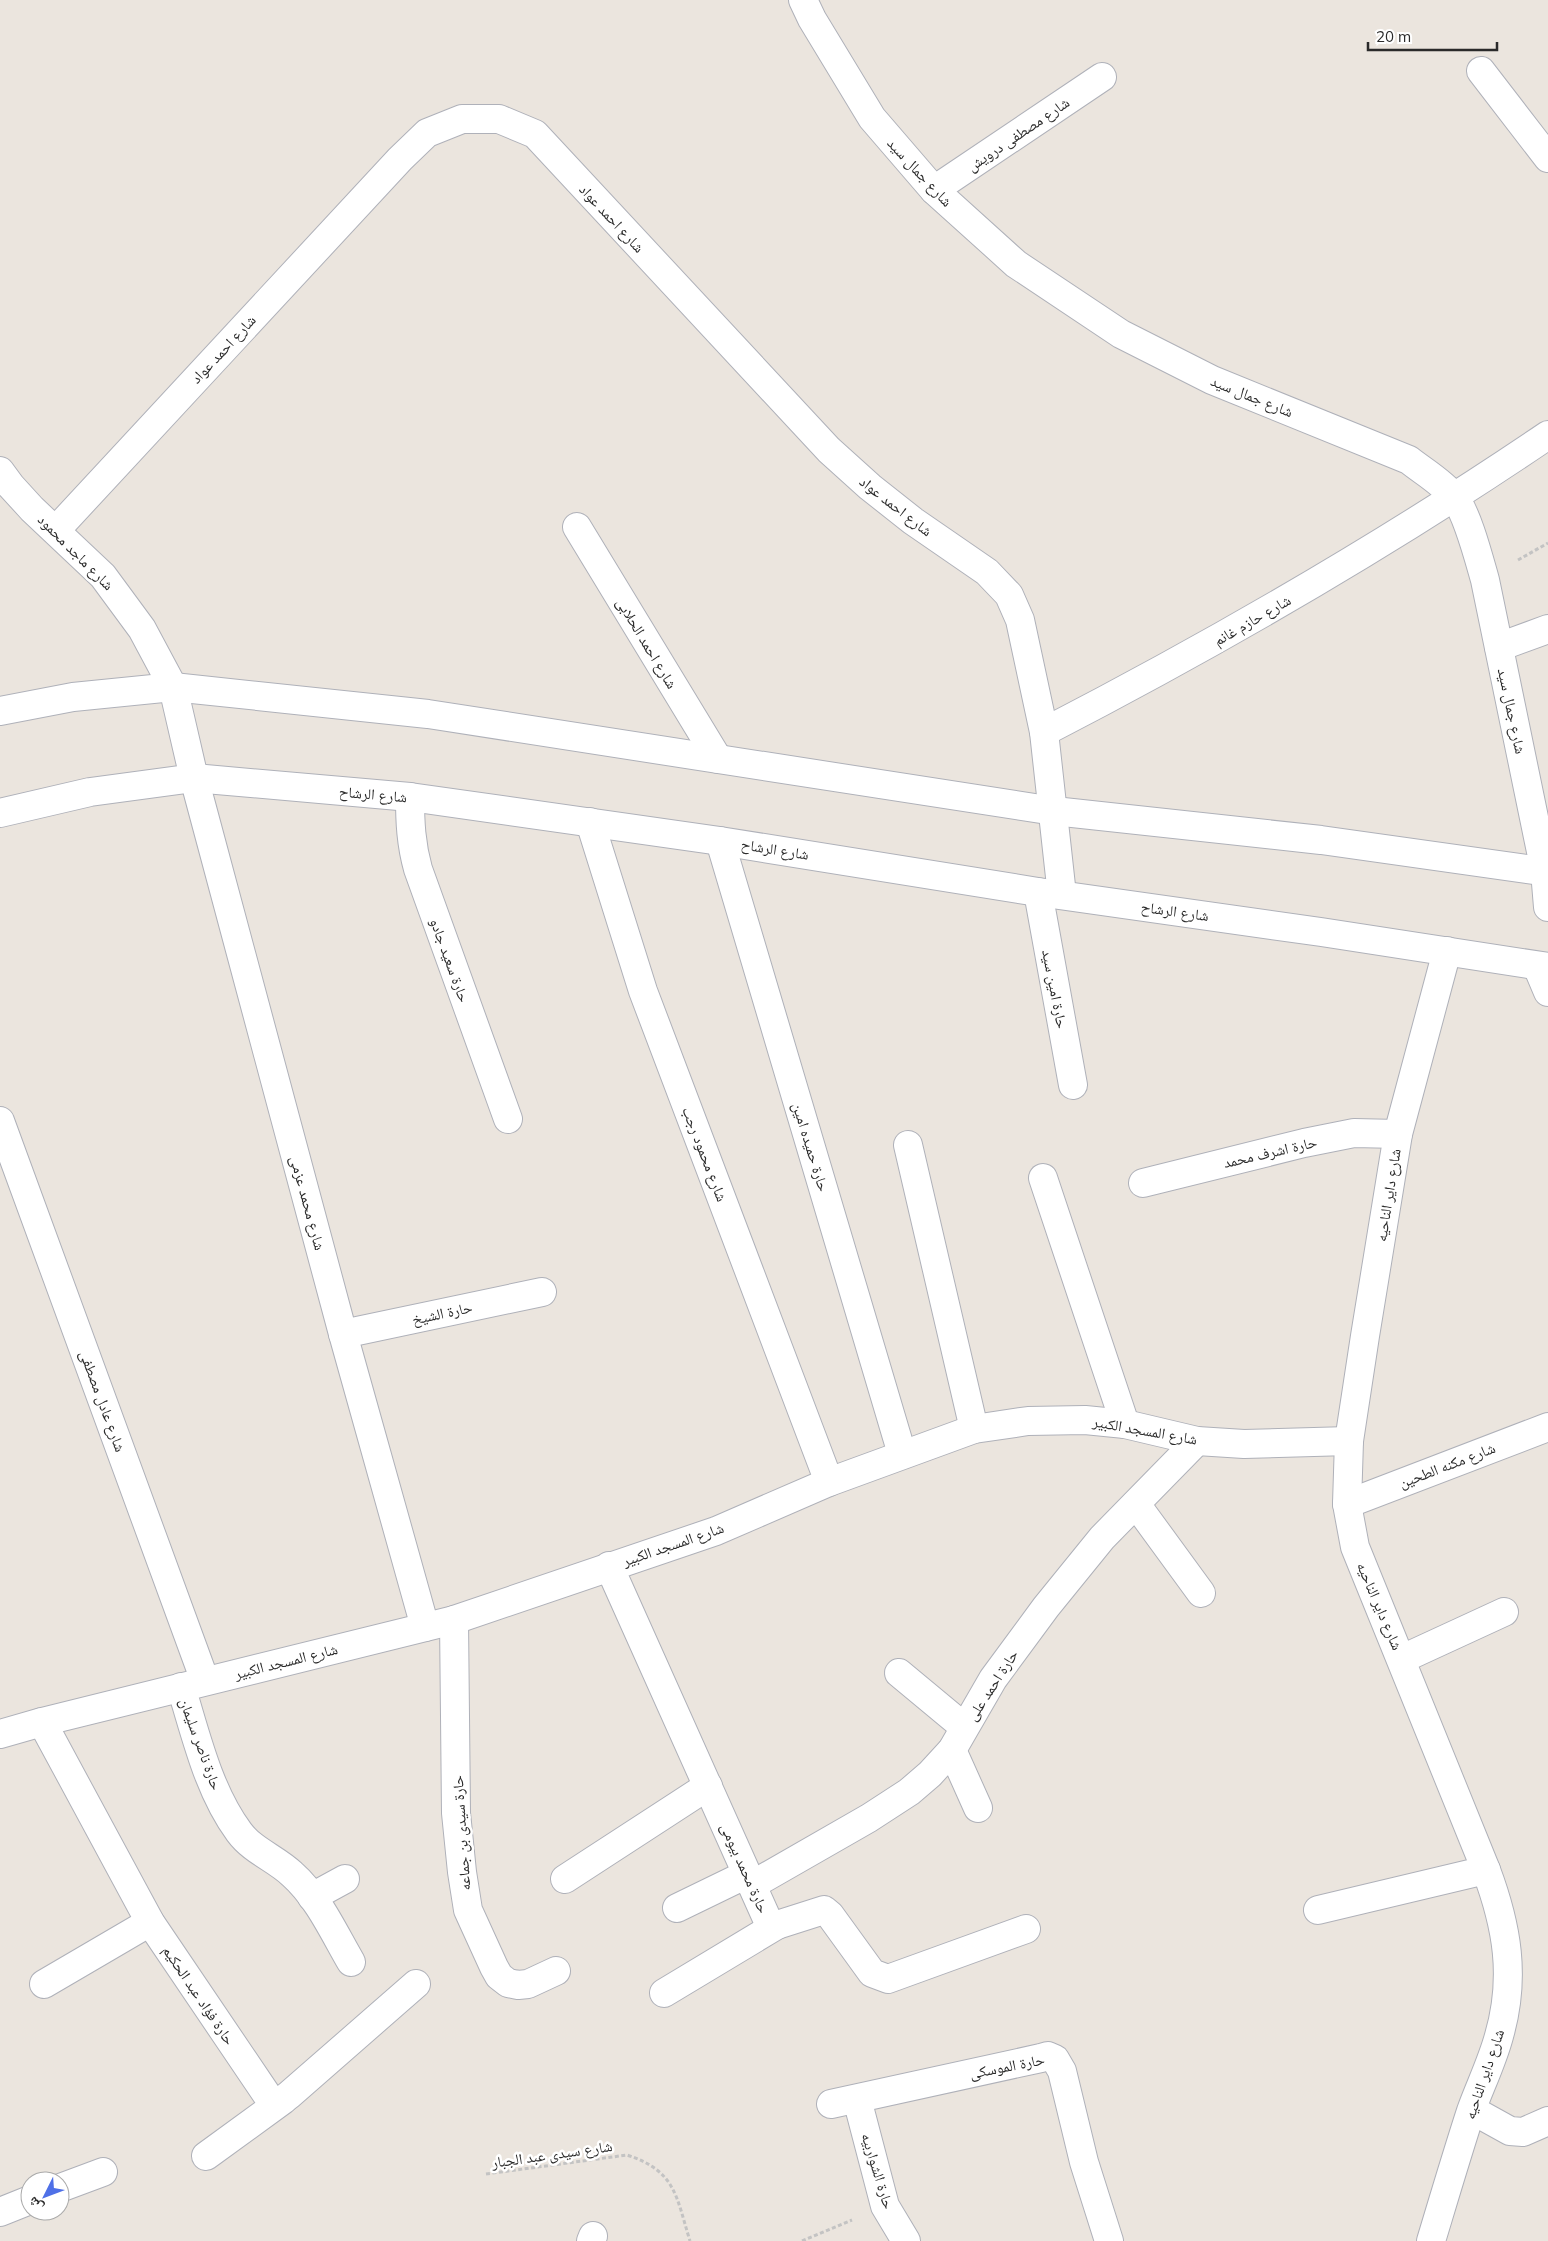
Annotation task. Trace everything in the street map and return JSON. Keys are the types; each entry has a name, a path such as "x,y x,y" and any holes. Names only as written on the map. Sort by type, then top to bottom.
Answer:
{"street":[{"name":"شارع جمال سيد","path":"803,0 812,19 872,118 934,190 1016,264 1120,334 1212,380 1409,460 1437,480 1455,498 1472,537 1485,580 1546,872 1548,908"},
{"path":"1481,71 1548,158"},
{"name":"شارع مصطفى درويش","path":"934,190 1102,78"},
{"name":"شارع احمد عواد","path":"56,530 400,159 427,133 462,119 499,119 534,134 829,450 870,487 913,521 987,572 1009,594 1020,620 1044,732 1054,811"},
{"name":"شارع حازم غانم","path":"1044,732 1154,675 1256,618 1455,498 1548,436"},
{"name":"شارع ماجد محمود","path":"0,471 27,503 104,576 142,629 173,686 194,778"},
{"name":"شارع احمد الحلابى","path":"577,527 718,759"},
{"path":"1499,647 1548,630"},
{"path":"0,711 73,697 173,686 428,714 1054,811 1321,840 1546,872"},
{"name":"شارع الرشاح","path":"0,813 90,792 194,778 410,797 720,841 1050,893 1542,966"},
{"name":"شارع محمد عزمى","path":"194,778 343,1334 425,1627"},
{"name":"حارة سعيد جادو","path":"410,797 412,843 418,868 508,1119"},
{"name":"حارة امين سيد","path":"1054,811 1050,893 1073,1085"},
{"name":"شارع محمود رجب","path":"590,822 643,991 828,1482"},
{"name":"حارة حميده امين","path":"720,841 902,1454"},
{"name":"شارع داير الناحيه","path":"1431,2241 1472,2110 1500,2036 1508,1986 1506,1936 1500,1907 1486,1870 1355,1547 1347,1504 1349,1441 1398,1134 1447,951"},
{"path":"1542,966 1548,992"},
{"name":"شارع عادل مصطفى","path":"0,1121 193,1684"},
{"name":"حارة اشرف محمد","path":"1143,1183 1304,1143 1354,1133 1398,1134"},
{"path":"908,1145 974,1429"},
{"path":"1043,1178 1125,1424"},
{"name":"حارة الشيخ","path":"343,1334 542,1292"},
{"name":"شارع المسجد الكبير","path":"0,1734 454,1620 716,1531 828,1482 974,1429 1028,1421 1085,1420 1125,1424 1196,1440 1244,1444 1349,1441"},
{"name":"شارع مكنه الطحين","path":"1347,1504 1548,1427"},
{"name":"حارة احمد على","path":"677,1908 749,1879 869,1818 908,1792 930,1774 958,1738 993,1679 1046,1607 1102,1538 1196,1440"},
{"path":"1136,1504 1201,1593"},
{"name":"حارة محمد بيومى","path":"609,1566 766,1917 772,1924 777,1925 824,1910 830,1915 872,1974 888,1979 1026,1929"},
{"path":"1402,1659 1504,1612"},
{"name":"حارة سيدى بن جماعه","path":"454,1620 456,1813 468,1910 494,1967 508,1983 518,1986 528,1984 556,1971"},
{"path":"899,1673 958,1738 978,1808"},
{"name":"حارة ناصر سليمان","path":"193,1684 207,1769 230,1819 254,1847 293,1874 312,1897 351,1962"},
{"name":"حارة فؤاد عبد الحكيم","path":"42,1722 150,1922 264,2092 269,2098 276,2101 283,2100"},
{"path":"565,1879 708,1786"},
{"path":"1318,1910 1486,1870"},
{"path":"312,1897 345,1879"},
{"path":"44,1984 150,1922"},
{"path":"664,1993 777,1925"},
{"path":"206,2156 283,2100 416,1984"},
{"name":"حارة الموسكى","path":"844,2101 1042,2058 1055,2059 1062,2071 1084,2162 1109,2241"},
{"name":"حارة الشواربيه","path":"844,2101 885,2206 906,2241"},
{"path":"1472,2110 1510,2132 1517,2133 1548,2121"},
{"path":"70,2184 103,2172"},
{"path":"0,2212 20,2204"}],"path":[{"name":"شارع سيدى عبد الجبار","path":"486,2174 627,2155 634,2157 648,2162 661,2172 674,2189 690,2241"},
{"path":"802,2241 885,2206"}]}
